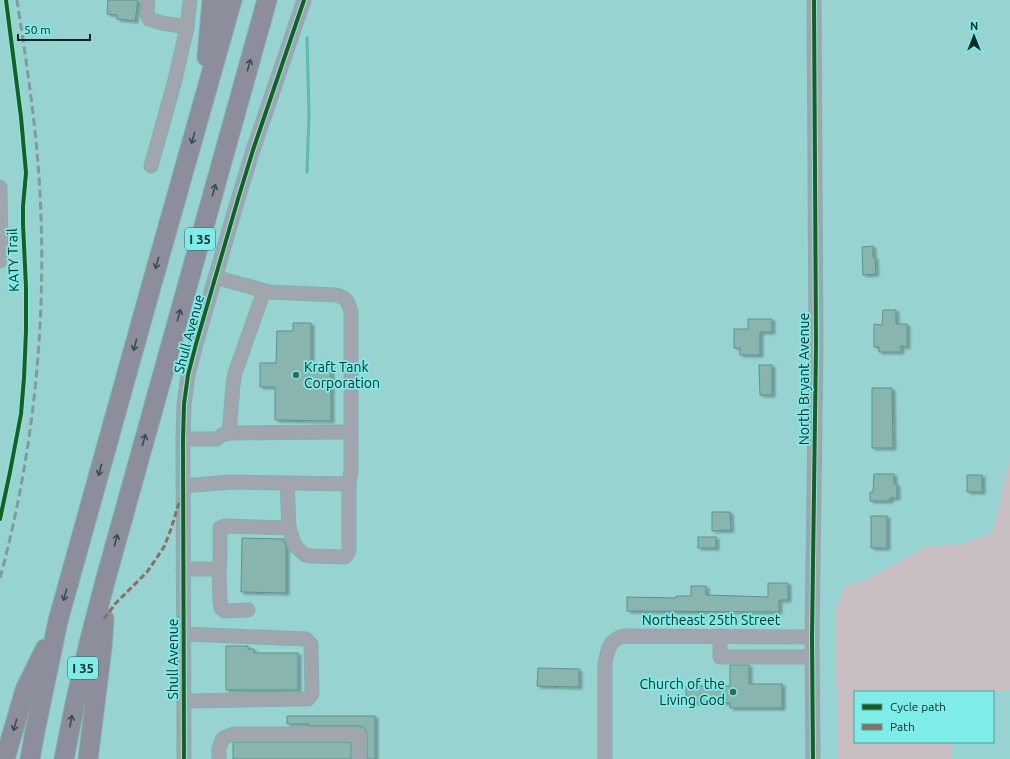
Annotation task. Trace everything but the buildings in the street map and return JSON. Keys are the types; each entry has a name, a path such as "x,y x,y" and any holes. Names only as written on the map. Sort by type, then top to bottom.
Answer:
{"highway":[{"path":"204,101 212,0"},
{"name":"I 35","path":"30,759 58,621 232,0"},
{"name":"I 35","path":"64,759 74,704 106,578 267,0"},
{"path":"88,759 102,648 106,578"},
{"path":"5,759 25,690 58,621"}],"street":[{"path":"148,0 147,14 149,19 187,28"},
{"path":"151,166 175,80 187,28 190,0"},
{"name":"Shull Avenue","path":"184,759 182,439 184,404 188,375 215,277 253,150 304,0"},
{"name":"North Bryant Avenue","path":"813,759 812,637 816,352 814,0"},
{"path":"0,187 0,261"},
{"path":"215,277 269,292 336,295 343,297 349,303 351,312 351,469 349,484 349,550 345,557 312,556 305,554 295,546 289,528 287,483"},
{"path":"229,433 235,373 264,291"},
{"path":"182,439 218,439 222,435 229,433 351,432"},
{"path":"183,486 230,482 349,484"},
{"path":"248,610 225,611 220,608 220,528 225,526 289,528"},
{"path":"183,569 219,569"},
{"path":"184,634 306,639 311,644 312,694 308,699 184,701"},
{"name":"Northeast 25th Street","path":"605,759 605,663 607,651 611,643 617,638 624,636 812,637"},
{"path":"720,636 720,657 812,656"},
{"path":"218,759 218,748 223,738 234,734 359,734 359,759"}],"shaded area":[{"path":"1010,458 1010,690 994,692 854,691 854,743 951,743 951,759 838,759 835,610 845,587 868,579 926,547 962,544 993,532"}],"waterway":[{"path":"307,38 309,114 307,172"}],"railway":[{"path":"0,578 22,480 30,430 36,379 42,278 39,177 30,88 17,0"}],"marked path":[{"path":"104,619 115,604 147,572 164,547 181,499"}],"cycle path":[{"name":"KATY Trail","path":"0,519 21,414 26,331 26,287 23,224 26,173 21,117 6,0"},
{"path":"184,759 183,439 184,404 188,375 253,150 304,0"},
{"path":"813,759 812,637 816,345 814,0"}],"place":[{"name":"Kraft Tank Corporation","path":"296,375"},
{"name":"Church of the Living God","path":"733,692"}]}
